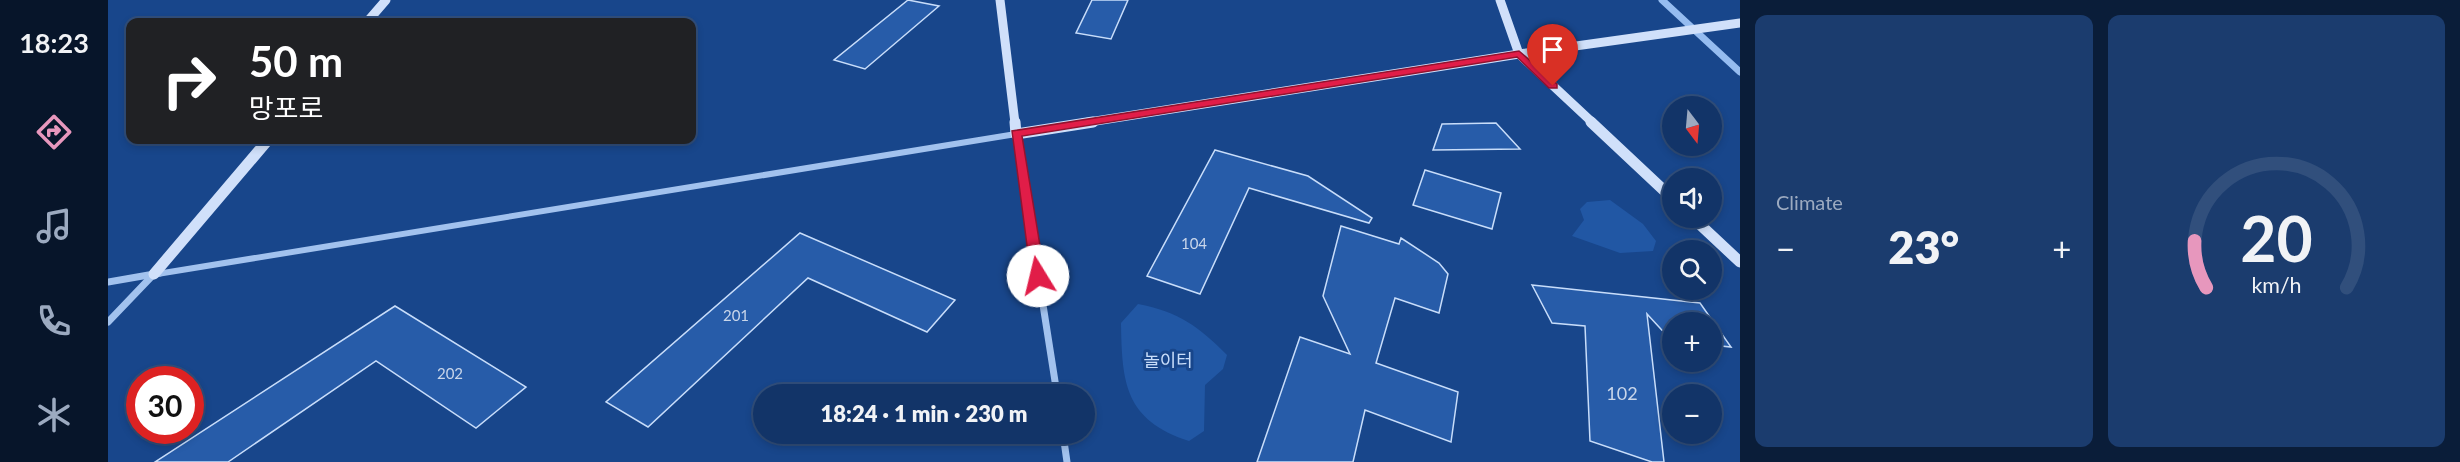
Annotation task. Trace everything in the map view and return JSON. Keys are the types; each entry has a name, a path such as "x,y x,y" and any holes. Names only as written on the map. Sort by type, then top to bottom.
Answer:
{"street":[{"path":"370,18 386,0"},
{"path":"1000,0 1016,134 1055,384"},
{"path":"1500,0 1519,54 1662,189"},
{"path":"108,282 1519,54 1648,34 1740,23"},
{"path":"108,322 154,274 265,144"},
{"path":"1704,228 1740,262"},
{"path":"1064,444 1067,462"}],"green space":[{"path":"1610,200 1643,224 1656,241 1653,251 1620,253 1572,236 1584,220 1580,209 1587,202"},
{"name":"놀이터","path":"1138,304 1177,316 1197,328 1227,355 1223,369 1205,385 1204,431 1189,441 1152,422 1140,411 1131,397 1123,364 1121,323"}],"building":[{"path":"908,0 939,6 865,69 834,60"},
{"path":"1092,0 1128,0 1111,39 1076,33"},
{"path":"1496,123 1520,149 1433,150 1442,124"},
{"path":"1215,150 1308,176 1372,218 1369,223 1249,188 1200,294 1147,276"},
{"path":"1425,170 1501,193 1492,229 1413,205"},
{"path":"1341,226 1399,244 1401,238 1439,263 1448,274 1439,313 1395,298 1376,363 1458,392 1451,442 1365,410 1353,462 1257,462 1300,337 1350,354 1323,296"},
{"path":"800,233 955,300 927,332 808,278 648,427 606,402"},
{"path":"1532,285 1700,303 1706,312 1662,312 1662,330 1647,314 1664,462 1652,462 1590,441 1585,326 1552,323"},
{"path":"395,306 526,387 476,428 376,361 228,462 155,462 183,444 204,444 204,430"},
{"path":"1722,334 1731,347 1722,346"}],"waterway":[{"path":"1662,0 1740,72"}],"route":[{"path":"1038,276 1016,134 1519,54 1553,86"}]}
